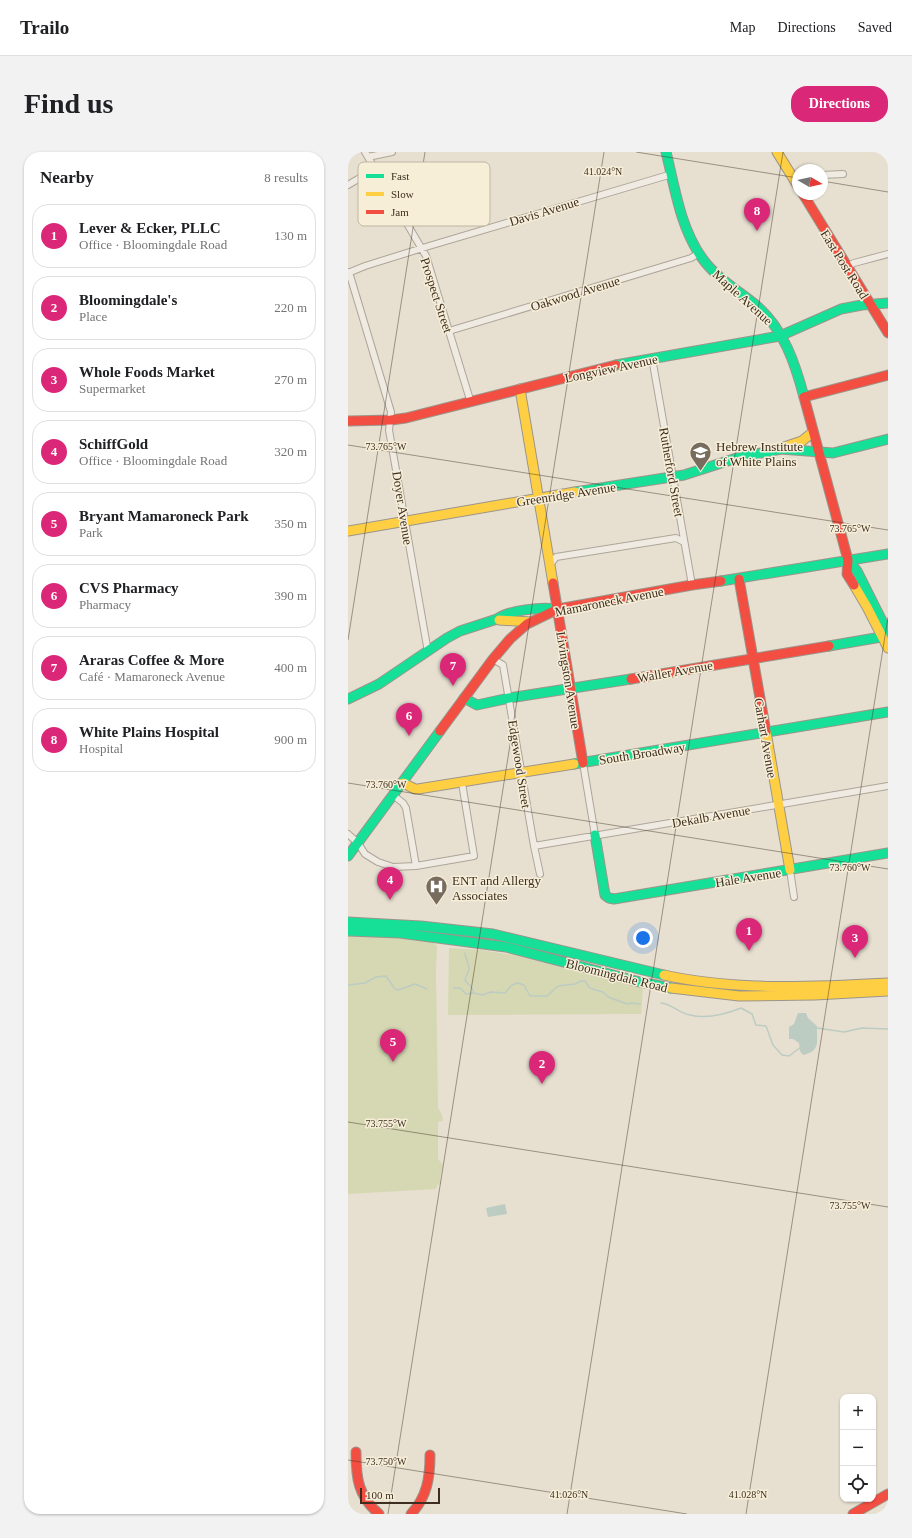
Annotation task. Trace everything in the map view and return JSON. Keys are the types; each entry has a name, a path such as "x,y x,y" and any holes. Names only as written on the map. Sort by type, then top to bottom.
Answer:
{"main road":[{"name":"Maple Avenue","path":"666,152 685,223 699,253 706,263 724,281 765,314 780,336 795,364 848,560 848,574 867,607 886,635 888,648"},
{"path":"777,152 792,175"},
{"name":"East Post Road","path":"807,200 846,267 888,333"},
{"name":"Longview Avenue","path":"348,421 391,420 406,418 471,403 609,366 780,336 841,309 870,304 888,303"},
{"path":"804,397 888,375"},
{"name":"Livingston Avenue","path":"520,389 583,763"},
{"name":"Greenridge Avenue","path":"782,448 788,444 799,443 807,439 813,432"},
{"name":"Greenridge Avenue","path":"348,531 538,498 672,477 703,470 742,457 782,448 819,453 833,453 888,439"},
{"path":"799,443 809,446 819,453"},
{"name":"Mamaroneck Avenue","path":"348,856 493,659 517,632 531,622 558,609 692,585 739,579 888,554"},
{"name":"Carhart Avenue","path":"739,579 790,870"},
{"path":"497,620 501,616 523,612 547,608 558,609"},
{"path":"348,699 379,684 447,638 460,631 497,620 531,622"},
{"name":"Waller Avenue","path":"464,698 477,705 509,698 571,689 886,635"},
{"name":"South Broadway","path":"402,783 415,789 462,783 886,711"},
{"name":"Livingston Avenue","path":"595,835 605,895 609,898"},
{"name":"Hale Avenue","path":"609,898 624,898 888,853"},
{"name":"Bloomingdale Road","path":"348,922 421,926 493,934 621,966 685,980 719,984 816,987 888,983"},
{"name":"Bloomingdale Road","path":"348,931 400,933 506,947 640,982 708,993 739,996 815,995 888,991"},
{"path":"356,1452 356,1472 362,1497 369,1506 379,1514"},
{"path":"411,1514 423,1499 427,1490 430,1473 430,1455"},
{"path":"853,1514 888,1494"}],"street":[{"path":"367,155 392,152"},
{"name":"Davis Avenue","path":"348,272 421,248 672,174"},
{"path":"828,175 843,174"},
{"path":"348,185 358,179"},
{"name":"Prospect Street","path":"408,226 426,256 471,403"},
{"name":"Oakwood Avenue","path":"449,331 691,258 699,253"},
{"path":"846,267 854,262 888,254"},
{"name":"Doyer Avenue","path":"348,272 391,412 390,430 428,652"},
{"name":"Rutherford Street","path":"652,358 692,585"},
{"path":"550,565 556,557 676,538 684,542"},
{"name":"Edgewood Street","path":"493,659 504,665 540,874"},
{"name":"Livingston Avenue","path":"583,763 595,835"},
{"path":"348,834 358,843 365,854 378,862 397,868 474,856 462,783"},
{"name":"Dekalb Avenue","path":"534,846 888,786"},
{"path":"393,795 403,803 406,808 416,866"},
{"name":"Carhart Avenue","path":"790,870 794,897"}],"green space":[{"path":"348,935 399,937 434,943 437,946 438,1107 443,1121 438,1122 438,1159 443,1165 440,1177 441,1184 437,1185 436,1189 348,1194"},
{"path":"449,948 481,950 513,955 643,988 641,1014 448,1015"}],"shaded area":[{"path":"798,1013 806,1013 808,1018 817,1026 816,1048 813,1051 803,1055 800,1051 799,1043 793,1039 789,1039 789,1027 794,1024"},
{"path":"505,1204 507,1214 488,1217 486,1208"}],"waterway":[{"path":"465,953 469,968 465,980 471,986 474,993"},
{"path":"348,985 365,983 376,977 386,976 395,989 398,990 415,984 427,989"},
{"path":"454,988 460,988 466,994 474,993 482,995 491,992 505,993 512,985 518,983 524,985 530,996 547,996 558,986 585,981 589,987 603,992 608,997 627,1004 640,1004"},
{"path":"661,1003 669,1005 686,1014 696,1016 716,1015 741,1008 752,1014 756,1025 766,1026 773,1045 782,1055 789,1056 801,1047"},
{"path":"817,1028 844,1032 862,1028 888,1029"}],"traffic: fast":[{"path":"666,152 683,220 695,246 702,258 714,272 757,306 774,326 787,348 797,372 804,397"},
{"path":"616,365 780,336 841,309 862,305 888,303"},
{"path":"575,492 684,475 737,458 781,449 833,453 888,439"},
{"path":"721,581 888,554"},
{"path":"848,560 857,571 888,633"},
{"path":"348,699 379,684 447,638 460,631 517,611 542,608 556,609"},
{"path":"829,646 887,636"},
{"path":"464,698 477,705 509,698 631,679"},
{"path":"574,764 888,712"},
{"path":"348,856 440,731"},
{"path":"595,835 605,895 614,899 888,853"},
{"path":"348,922 421,926 493,934 664,975"},
{"path":"348,931 400,933 506,947 640,982 671,988"}],"traffic: slow":[{"path":"777,152 792,176"},
{"path":"520,389 553,583"},
{"path":"784,447 802,441 813,432"},
{"path":"348,531 575,492"},
{"path":"854,585 888,648"},
{"path":"499,620 531,622"},
{"path":"766,732 790,870"},
{"path":"403,783 418,789 574,764"},
{"path":"664,975 719,984 747,986 832,986 888,983"},
{"path":"671,988 739,996 815,995 888,991"}],"traffic: jam":[{"path":"807,200 888,333"},
{"path":"348,421 391,420 406,418 616,365"},
{"path":"804,397 888,375"},
{"path":"804,397 848,560 847,574 854,585"},
{"path":"739,579 766,732"},
{"path":"440,731 493,659 510,639 527,624 558,609 721,581"},
{"path":"553,583 583,763"},
{"path":"631,679 829,646"},
{"path":"356,1452 358,1478 362,1493 379,1514"},
{"path":"411,1514 421,1501 424,1494 428,1479 430,1455"},
{"path":"853,1514 888,1494"}],"place":[{"name":"White Plains Hospital","path":"757,231"},
{"name":"Hebrew Institute of White Plains","path":"701,472"},
{"name":"Araras Coffee & More","path":"453,686"},
{"name":"CVS Pharmacy","path":"409,736"},
{"name":"SchiffGold","path":"390,900"},
{"name":"ENT and Allergy Associates","path":"437,906"},
{"name":"Lever & Ecker, PLLC","path":"749,951"},
{"name":"Whole Foods Market","path":"855,958"},
{"name":"Bryant Mamaroneck Park","path":"393,1062"},
{"name":"Bloomingdale's","path":"542,1084"}]}
